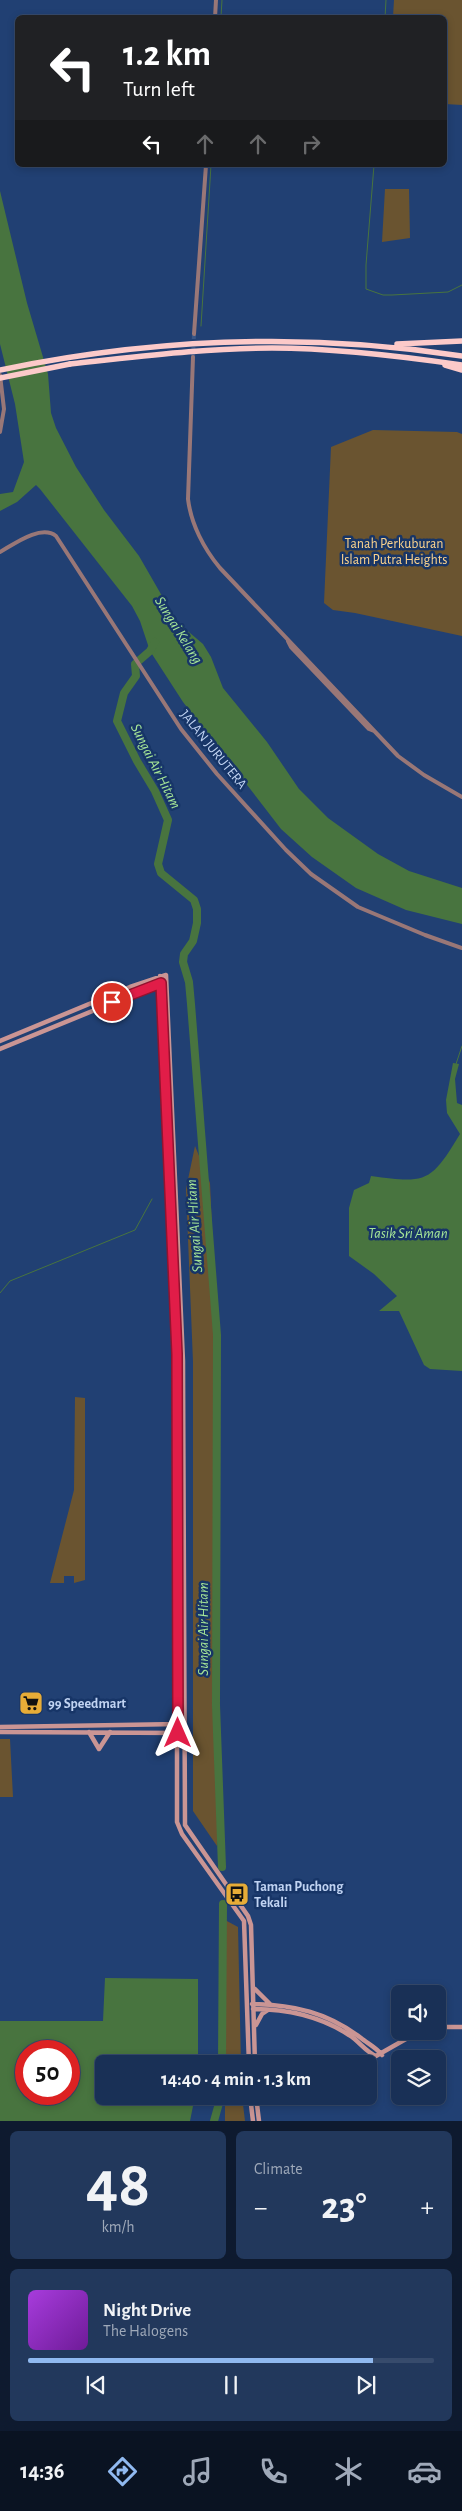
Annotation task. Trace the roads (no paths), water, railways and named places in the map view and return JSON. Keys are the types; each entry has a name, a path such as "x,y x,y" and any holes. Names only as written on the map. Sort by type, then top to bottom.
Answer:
{"highway":[{"path":"0,370 69,355 183,343 273,341 375,344 462,341"},
{"path":"375,344 462,356"},
{"path":"0,376 70,364 181,352 273,348 462,364"},
{"path":"432,360 462,370"}],"main road":[{"path":"0,1041 166,974 183,1361 185,1824 248,1916 251,1925 256,2055"},
{"path":"160,976 177,1354 177,1822 182,1834 244,1921 249,2055"},
{"path":"0,1049 167,981"},
{"path":"0,1727 184,1724"},
{"path":"0,1732 184,1733"},
{"path":"89,1732 99,1749 110,1732"},
{"path":"254,1988 270,2007"},
{"path":"248,2006 270,2007 326,2021 351,2036 373,2054 382,2055 403,2040"},
{"path":"255,2028 262,2014 270,2007"},
{"path":"446,2027 462,2027"},
{"path":"251,2105 253,2121"},
{"path":"257,2105 259,2121"}],"street":[{"path":"215,15 216,0"},
{"path":"194,334 206,167"},
{"path":"193,357 189,473 190,510 200,537 215,561 369,729 374,731 398,756 424,775 462,797"},
{"path":"0,376 4,409 0,432"},
{"name":"JALAN JURUTERA","path":"0,552 36,534 53,533 63,545 198,752 272,836 312,874 358,907 374,915 462,948"}],"water":[{"name":"Sungai Kelang","path":"0,191 27,303 48,374 51,413 56,428 76,467 104,510 139,556 177,622 203,644 211,657 223,688 267,742 299,789 328,818 378,854 409,871 462,888 462,924 406,910 356,888 312,857 281,829 183,702 150,651 140,621 132,606 40,489 36,485 17,502 0,511 0,494 13,492 24,462 15,404 0,344"},
{"name":"Tasik Sri Aman","path":"453,1063 459,1064 455,1079 457,1103 462,1105 462,1371 430,1369 424,1365 399,1311 379,1311 397,1296 374,1274 349,1256 349,1208 354,1190 369,1183 371,1176 404,1180 426,1176 442,1162 460,1134 447,1113 446,1100"},
{"path":"105,1978 198,1979 198,2055 95,2055 95,2105 193,2105 190,2121 0,2121 0,2021 103,2021"}],"waterway":[{"path":"221,15 222,0"},
{"path":"385,15 386,0"},
{"path":"201,326 211,167"},
{"path":"374,167 366,265 366,289 383,295 392,295 448,292 462,285"},
{"name":"Sungai Air Hitam","path":"155,642 150,651 135,664 136,676 124,693 117,721 137,761 155,791 168,820 158,864 161,873 194,900 197,909 197,923 193,941 184,954 183,962 189,982 217,1335 216,1705 222,1867"},
{"path":"456,1064 462,1046"},
{"path":"0,1293 10,1281 135,1230 152,1199"},
{"name":"Sungai Air Hitam","path":"222,2055 223,1904"},
{"name":"Sungai Air Hitam","path":"214,2121 218,2105"}],"tunnel":[{"path":"193,357 194,334"}],"place":[{"name":"99 Speedmart","path":"31,1703"},
{"name":"Taman Puchong Tekali","path":"237,1894"}],"park label":[{"name":"Tanah Perkuburan Islam Putra Heights","path":"394,552"}]}
